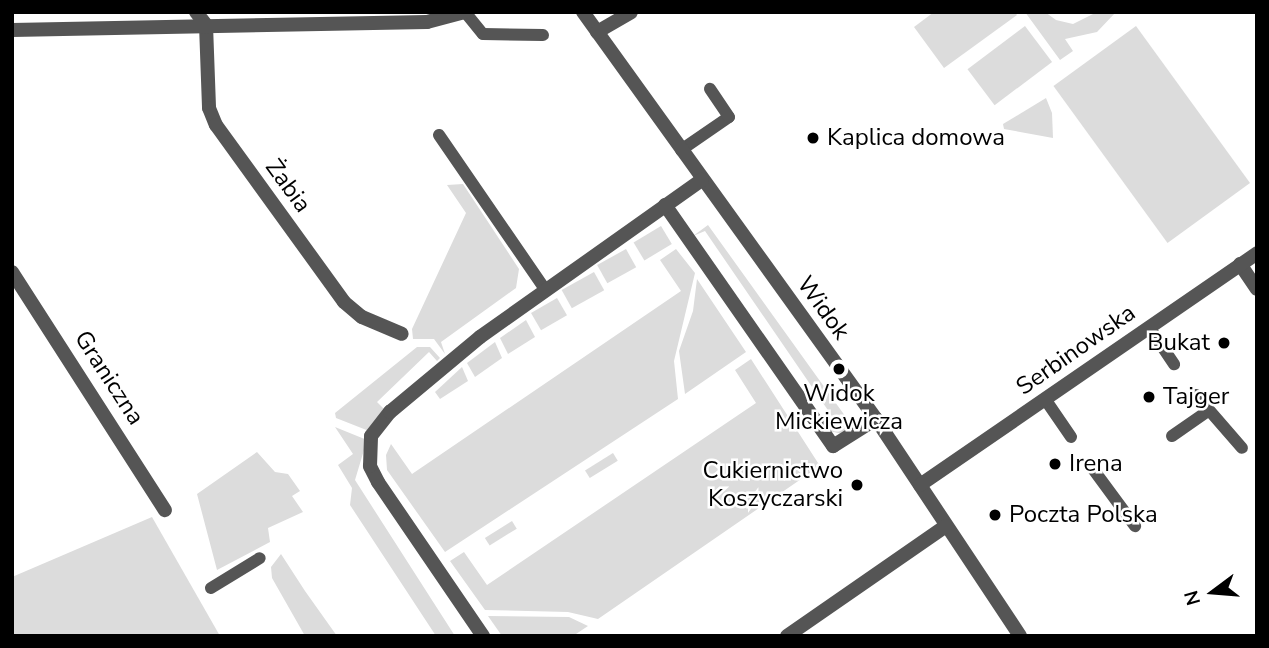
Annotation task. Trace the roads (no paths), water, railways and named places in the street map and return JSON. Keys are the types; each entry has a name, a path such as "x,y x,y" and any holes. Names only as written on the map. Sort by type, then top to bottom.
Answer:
{"street":[{"path":"196,12 206,25"},
{"path":"12,30 427,22 465,12"},
{"name":"Widok","path":"583,12 876,419 1020,636"},
{"path":"597,32 631,12"},
{"name":"Żabia","path":"206,25 209,108 216,125 344,302 362,317 402,334"},
{"path":"483,636 378,482 368,451 371,436 390,412 545,289 702,180"},
{"path":"665,205 833,446 876,419"},
{"name":"Serbinowska","path":"920,485 1257,253"},
{"path":"1240,264 1257,289"},
{"name":"Graniczna","path":"12,272 165,509"},
{"path":"787,636 946,526"}],"lane":[{"path":"465,12 483,34 543,35"},
{"path":"681,150 729,117 710,89"},
{"path":"439,135 545,289"},
{"path":"1149,327 1174,364"},
{"path":"1196,395 1242,448"},
{"path":"1045,399 1071,437"},
{"path":"1172,436 1208,411"},
{"path":"1093,469 1135,526"},
{"path":"211,588 260,558"}],"place":[{"name":"Kaplica domowa","path":"813,138"},
{"name":"Bukat","path":"1224,343"},
{"name":"Widok Mickiewicza","path":"839,369"},
{"name":"Tajger","path":"1149,397"},
{"name":"Irena","path":"1055,464"},
{"name":"Cukiernictwo Koszyczarski","path":"857,485"},
{"name":"Poczta Polska","path":"995,515"}]}
